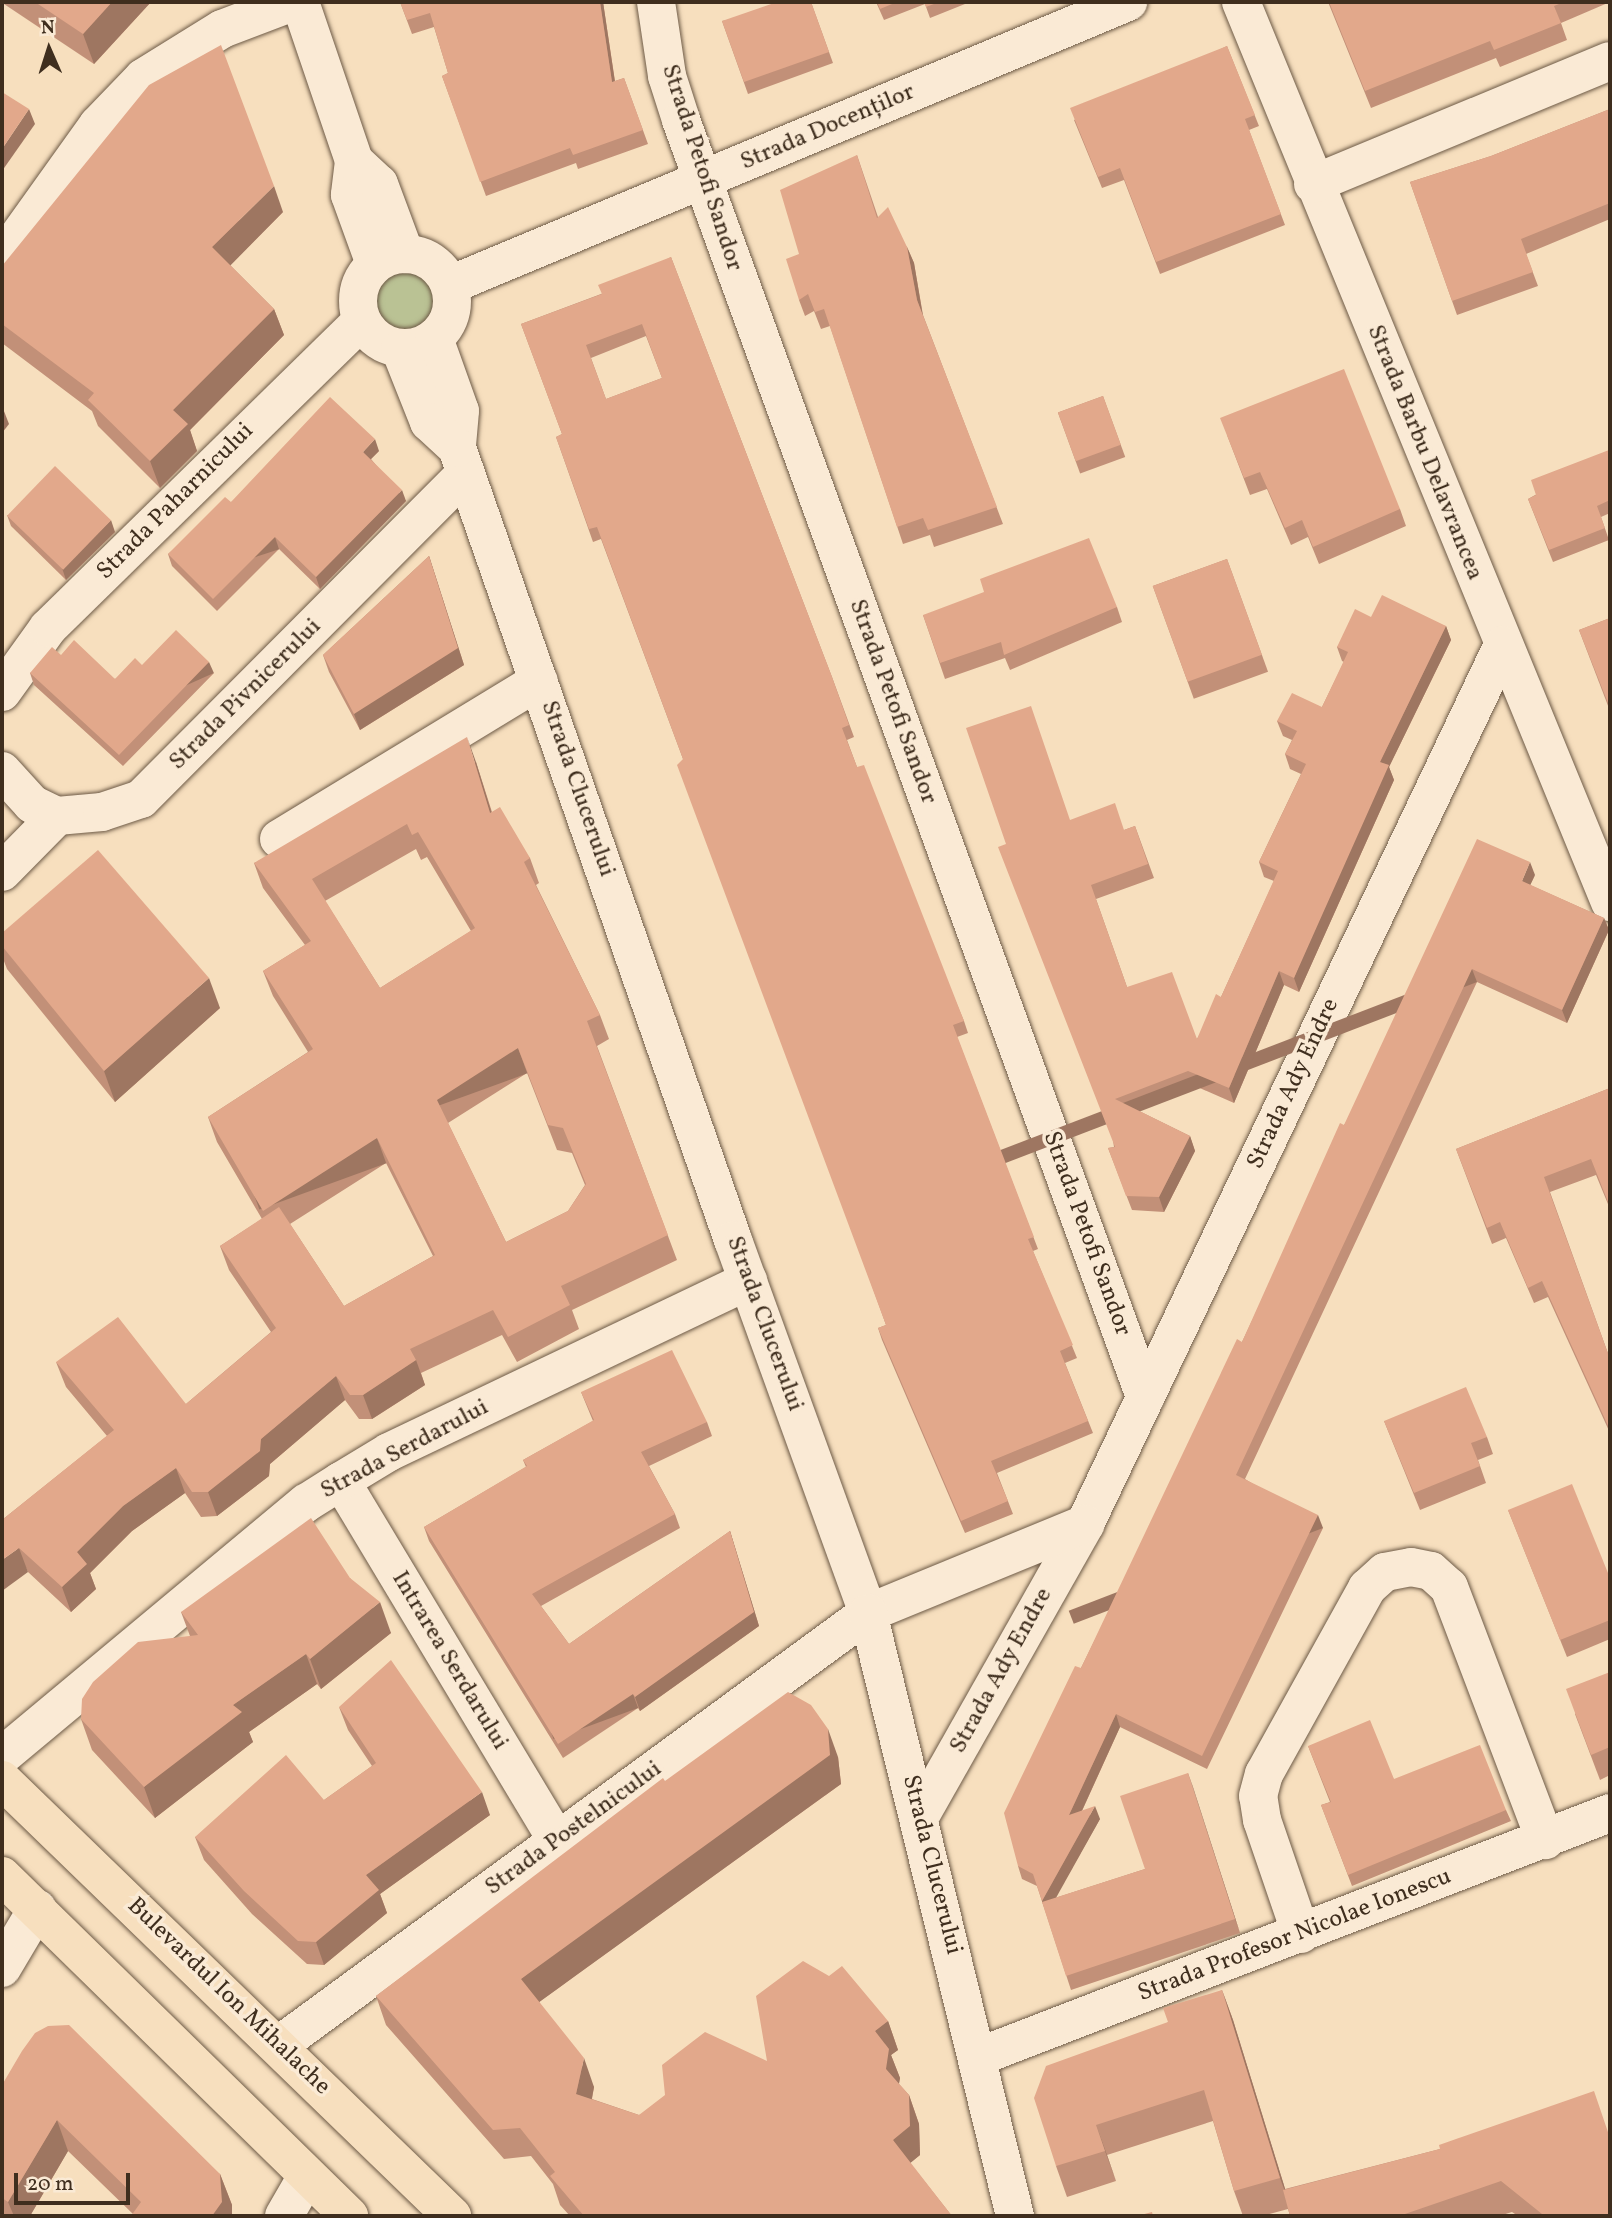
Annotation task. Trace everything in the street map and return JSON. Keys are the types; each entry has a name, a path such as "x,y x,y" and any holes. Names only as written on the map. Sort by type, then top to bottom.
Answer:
{"main road":[{"name":"Bulevardul Ion Mihalache","path":"2,1780 279,2045 452,2216"},
{"path":"2,1876 349,2216"}],"street":[{"path":"2,259 98,125 142,78 222,29 293,2"},
{"path":"300,2 354,161 379,184 390,259"},
{"name":"Strada Petofi Sandor","path":"656,2 667,76 702,181 1145,1397"},
{"name":"Strada Docenților","path":"450,285 1128,2"},
{"name":"Strada Barbu Delavrancea","path":"1241,2 1313,184 1610,902"},
{"path":"1313,184 1610,61"},
{"path":"390,259 430,261 450,285 452,313 417,344 375,338 361,321 359,288 390,259"},
{"name":"Strada Paharnicului","path":"2,692 48,628 361,321"},
{"name":"Strada Clucerului","path":"417,344 429,422 462,461 748,1282 868,1613 978,2057 1014,2216"},
{"name":"Strada Pivnicerului","path":"57,816 102,812 141,799 462,461"},
{"name":"Strada Ady Endre","path":"919,1818 1085,1524 1503,645"},
{"path":"279,839 539,681"},
{"path":"2,771 32,804 57,816 2,872"},
{"name":"Strada Serdarului","path":"2,1756 306,1503 341,1480 389,1452 748,1282"},
{"name":"Intrarea Serdarului","path":"341,1480 557,1841"},
{"name":"Strada Ady Endre","path":"868,1613 1085,1524"},
{"path":"1301,1934 1262,1820 1258,1796 1264,1773 1367,1588 1385,1572 1411,1567 1431,1571 1449,1587 1545,1840"},
{"name":"Strada Postelnicului","path":"279,2045 868,1613"},
{"name":"Strada Profesor Nicolae Ionescu","path":"978,2057 1610,1813"},
{"path":"2,1968 37,1909"},
{"path":"284,2216 307,2176"}],"green space":[{"path":"404,270 416,272 426,279 433,289 433,313 426,323 416,330 404,332 392,330 382,323 375,313 373,301 375,289 382,279 392,272"}],"building":[{"path":"35,2 112,2 83,34"},
{"path":"400,2 600,2 612,82 624,78 643,130 573,155 570,148 480,182 442,76 448,73 430,13 407,20"},
{"path":"777,2 811,2 829,52 744,82 722,21"},
{"path":"877,2 897,2 880,9"},
{"path":"924,2 939,2 926,7"},
{"path":"1329,2 1564,2 1554,6 1561,23 1494,50 1490,41 1365,91"},
{"path":"221,45 274,186 212,247 274,309 173,410 188,424 150,461 88,400 94,393 2,324 2,266 149,85"},
{"path":"1227,46 1255,115 1245,119 1281,214 1156,262 1120,168 1098,177 1070,108"},
{"path":"2,92 29,109 2,149"},
{"path":"1610,109 1610,203 1521,239 1533,272 1452,301 1410,182 1491,156"},
{"path":"857,155 877,218 888,207 907,247 917,300 997,507 928,530 923,518 897,527 824,309 815,312 808,294 799,300 786,259 799,254 780,190"},
{"path":"671,257 832,677 849,725 842,728 857,767 864,765 964,1021 953,1025 1034,1237 1028,1239 1073,1345 1060,1351 1088,1421 991,1461 1008,1501 961,1521 878,1328 886,1325 677,765 683,759 597,527 589,529 556,437 562,434 521,324 602,294 598,285","holes":["642,324 662,378 606,399 586,345"]},
{"path":"1344,369 1400,509 1313,547 1302,520 1285,528 1260,472 1244,478 1220,418"},
{"path":"1103,396 1121,445 1076,461 1058,412"},
{"path":"330,397 375,439 363,452 402,490 316,577 275,537 213,599 168,554 225,497 231,502"},
{"path":"1609,450 1610,500 1597,506 1605,528 1549,550 1528,499 1536,495 1531,480"},
{"path":"55,466 111,520 63,570 7,516"},
{"path":"1089,538 1117,607 1004,655 1001,642 940,663 923,615 984,592 980,579"},
{"path":"429,556 458,648 354,714 323,655"},
{"path":"1227,559 1262,655 1188,682 1153,586"},
{"path":"1382,595 1446,626 1380,762 1389,765 1294,978 1279,971 1229,1088 1188,1071 1115,1099 1190,1136 1159,1197 1126,1196 1108,1148 1115,1147 998,847 1006,844 966,728 1031,706 1070,820 1115,803 1124,830 1135,826 1148,864 1091,885 1127,987 1172,972 1197,1039 1216,994 1221,997 1278,871 1259,862 1306,764 1285,754 1297,731 1277,721 1292,693 1322,707 1348,652 1337,647 1355,609 1371,617"},
{"path":"1610,618 1610,708 1579,630"},
{"path":"176,630 209,662 119,755 30,673 52,647 61,655 74,640 115,679 135,658 142,665"},
{"path":"467,737 490,813 500,807 530,858 524,862 600,1015 587,1021 668,1235 561,1286 570,1305 508,1337 493,1310 410,1349 416,1360 363,1395 350,1395 336,1376 261,1439 260,1451 208,1492 192,1492 176,1468 123,1506 77,1552 87,1564 62,1587 19,1548 2,1560 2,1520 114,1430 56,1362 118,1317 186,1404 276,1328 220,1246 279,1207 344,1306 435,1255 377,1138 263,1211 208,1117 313,1049 263,971 311,941 254,863","holes":["407,824 412,835 418,832 475,928 380,988 312,879","518,1048 548,1125 563,1128 586,1184 568,1211 506,1242 437,1100"]},
{"path":"1477,839 1530,862 1522,881 1604,918 1562,1010 1472,969 1236,1475 1318,1515 1202,1756 1116,1714 1069,1815 1095,1806 1042,1901 1033,1874 1018,1866 1004,1813 1075,1666 1081,1668 1237,1339 1242,1342 1340,1123 1344,1125"},
{"path":"98,850 209,978 104,1071 2,946 2,933"},
{"path":"1610,1088 1610,1207 1591,1159 1544,1177 1610,1359 1610,1430 1542,1281 1528,1288 1500,1222 1487,1228 1456,1149"},
{"path":"672,1350 707,1422 641,1452 675,1514 532,1594 569,1644 730,1531 754,1612 635,1697 633,1694 558,1744 424,1527 527,1466 523,1460 594,1420 581,1392"},
{"path":"1466,1387 1487,1437 1471,1443 1480,1466 1414,1493 1384,1421"},
{"path":"1572,1484 1610,1578 1610,1620 1560,1640 1508,1510"},
{"path":"311,1518 350,1578 380,1602 310,1659 306,1654 233,1705 242,1712 144,1787 81,1719 82,1699 93,1682 138,1642 198,1635 181,1612"},
{"path":"391,1660 482,1792 366,1875 379,1890 316,1942 298,1941 244,1891 195,1837 286,1755 324,1800 376,1763 339,1707"},
{"path":"1610,1672 1610,1747 1591,1755 1566,1689"},
{"path":"788,1692 811,1705 828,1729 830,1755 521,1979 584,2058 576,2094 639,2115 665,2095 662,2065 705,2032 767,2061 756,1996 803,1961 829,1976 842,1966 888,2021 875,2031 889,2049 886,2069 909,2095 910,2126 893,2140 952,2216 584,2216 550,2176 555,2172 520,2128 493,2130 376,1996 663,1778 665,1781"},
{"path":"1370,1720 1394,1779 1480,1745 1506,1810 1348,1875 1321,1805 1331,1802 1308,1746"},
{"path":"1188,1773 1235,1919 1066,1976 1042,1902 1145,1869 1120,1796"},
{"path":"1222,1990 1280,2178 1234,2191 1204,2090 1096,2125 1105,2151 1056,2166 1034,2098 1046,2066 1168,2022 1163,2008"},
{"path":"69,2025 220,2174 222,2202 212,2216 131,2216 141,2202 57,2120 8,2202 2,2198 2,2085 35,2033 48,2026"},
{"path":"1594,2091 1610,2138 1610,2216 1542,2216 1501,2181 1405,2214 1406,2216 1290,2216 1283,2190 1440,2149 1439,2145"},
{"path":"1152,2212 1153,2216 1137,2216"}]}
